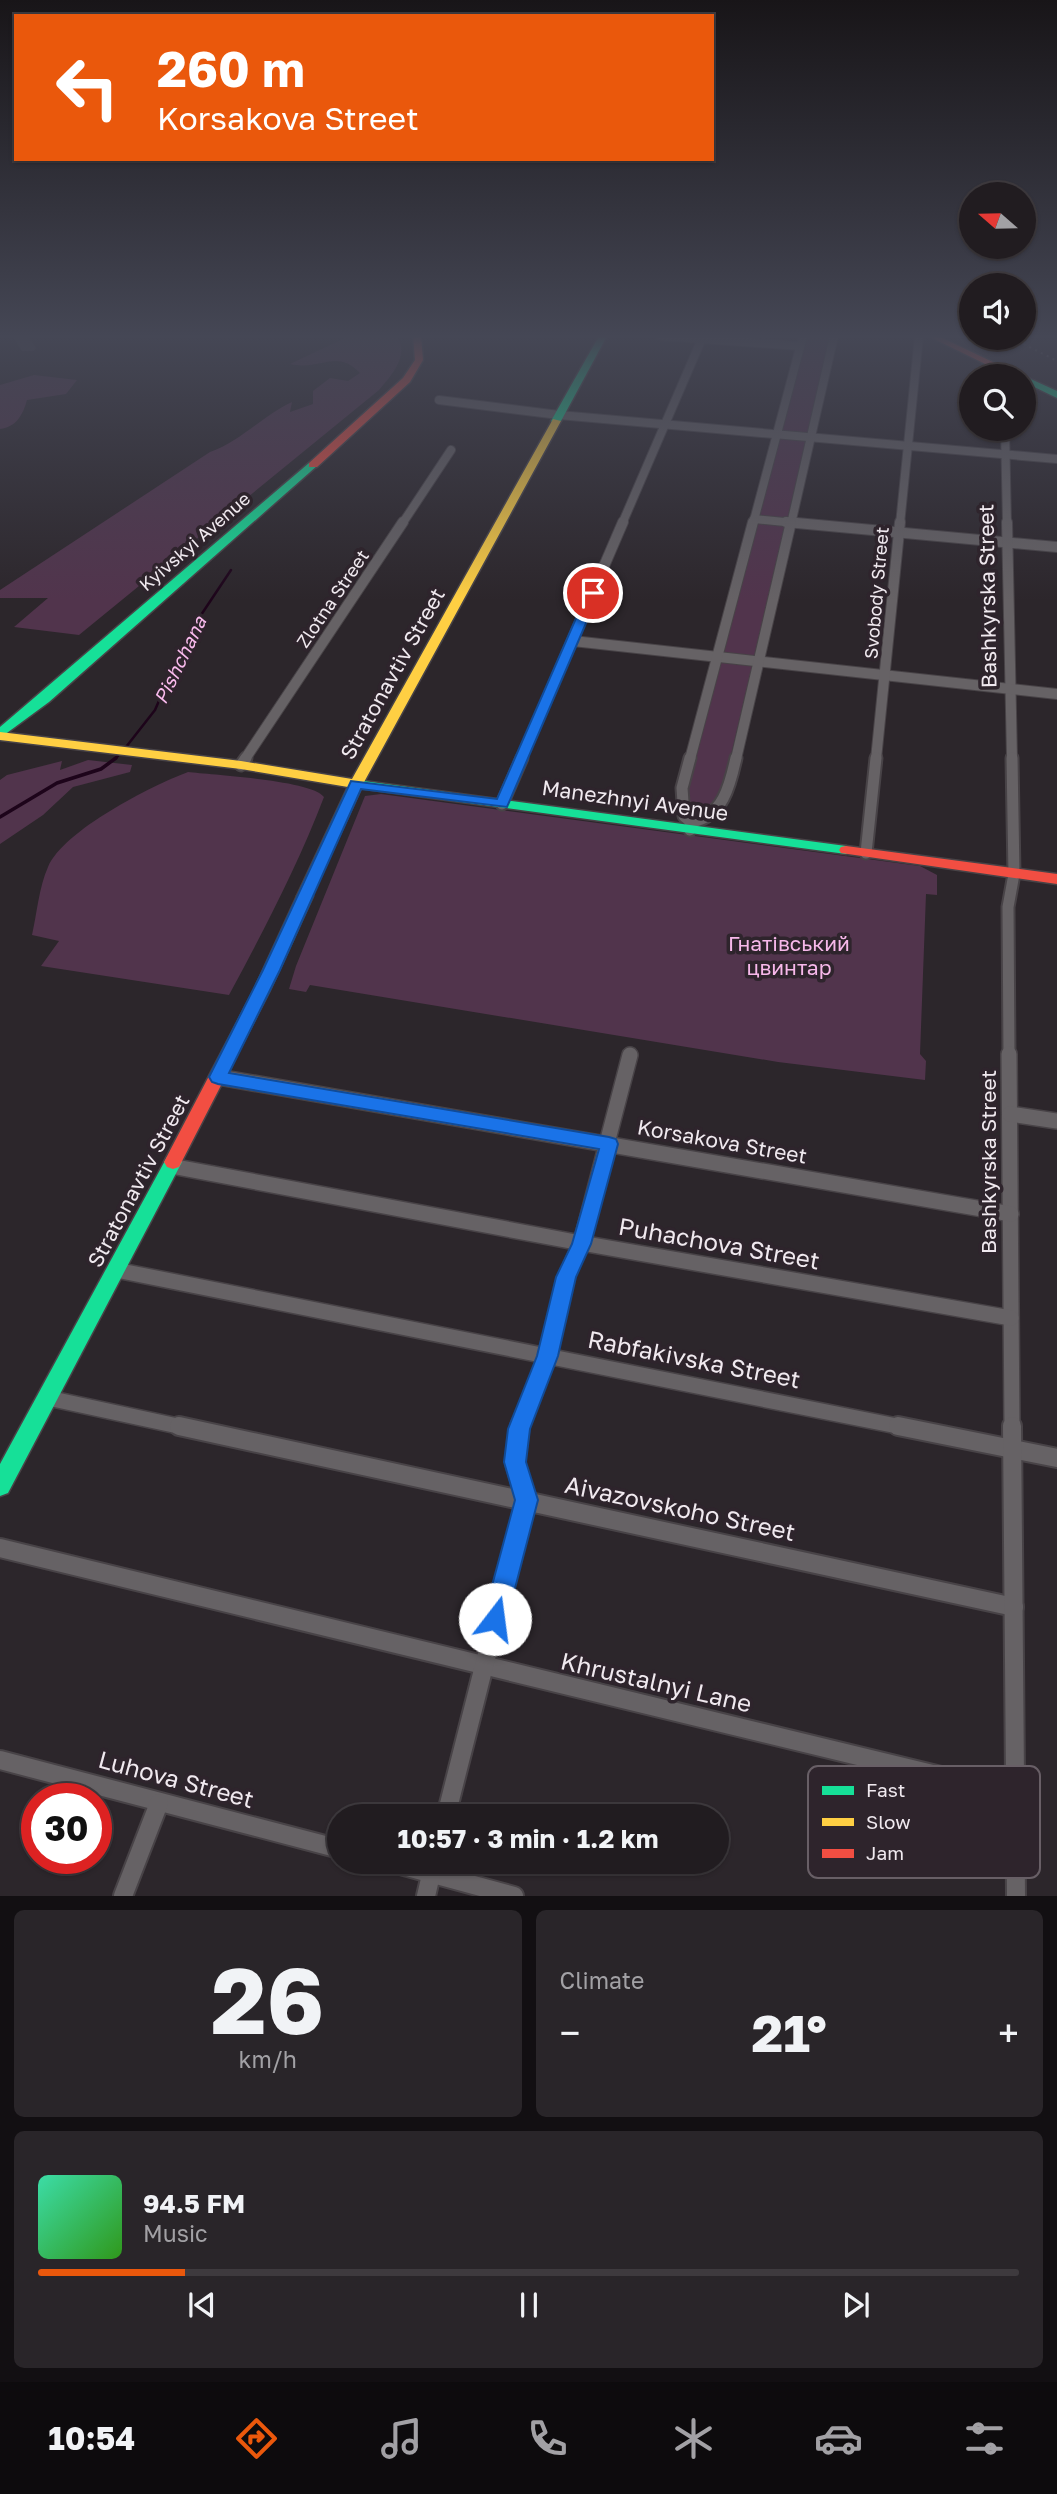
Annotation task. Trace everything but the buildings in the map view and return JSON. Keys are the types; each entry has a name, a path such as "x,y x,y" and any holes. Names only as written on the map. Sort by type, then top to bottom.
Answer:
{"main road":[{"name":"Kyivskyi Avenue","path":"0,718 345,424"},
{"name":"Kyivskyi Avenue","path":"0,735 360,424"},
{"name":"Stratonavtiv Street","path":"0,1486 218,1077 277,958 356,784 554,424"},
{"path":"44,699 34,723 41,736 51,743"},
{"name":"Manezhnyi Avenue","path":"0,735 240,765 502,804 691,826 1057,879"},
{"path":"0,750 51,743"}],"street":[{"path":"502,804 665,424"},
{"path":"670,424 1057,459"},
{"path":"779,424 682,788 684,816 691,826 704,820 728,794 814,424"},
{"name":"Svobody Street","path":"866,853 911,424"},
{"name":"Bashkyrska Street","path":"1005,441 1014,874 1008,907 1015,1766"},
{"name":"Zlotna Street","path":"240,765 451,450"},
{"path":"754,519 1057,547"},
{"path":"573,641 1057,694"},
{"path":"449,1804 526,1500 515,1462 519,1429 547,1356 566,1277 581,1244 630,1055"},
{"name":"Korsakova Street","path":"218,1077 1011,1214"},
{"path":"1010,1114 1057,1121"},
{"name":"Puhachova Street","path":"172,1166 581,1244 1011,1318"},
{"name":"Rabfakivska Street","path":"116,1270 1057,1458"},
{"name":"Aivazovskoho Street","path":"48,1398 1014,1607"},
{"name":"Khrustalnyi Lane","path":"0,1548 898,1766"},
{"name":"Luhova Street","path":"0,1760 327,1846"},
{"path":"123,1895 159,1803"},
{"path":"426,1895 431,1874"},
{"path":"451,1874 514,1895"}],"green space":[{"path":"0,424 13,424 6,428 0,429"},
{"path":"257,424 337,424 79,635 14,627 48,598 0,598 0,590 210,452 232,442"},
{"path":"782,424 810,424 722,793 703,812 688,809 685,788"},
{"path":"88,760 132,765 130,772 73,787 43,815 0,844 0,780 7,775 62,761 60,770"},
{"path":"188,772 282,782 316,791 324,797 292,872 229,995 41,966 59,941 32,935 42,883 57,853 71,839 110,811"},
{"name":"Гнатівський цвинтар","path":"381,794 920,866 937,875 937,895 926,894 920,1054 926,1061 925,1080 778,1062 310,985 306,992 289,989 365,796"}],"waterway":[{"name":"Pishchana","path":"126,747 155,710 187,636 231,570"},
{"name":"Pishchana","path":"114,759 118,756"},
{"name":"Pishchana","path":"0,817 57,783 101,769 116,758"}],"traffic: fast":[{"path":"0,734 44,699 313,465"},
{"path":"356,784 846,850"},
{"path":"0,1486 173,1162"}],"traffic: slow":[{"path":"305,896 356,784 554,424"},
{"path":"0,736 241,765 356,784"}],"traffic: jam":[{"path":"313,465 358,424"},
{"path":"846,850 1057,879"},
{"path":"173,1162 261,992 305,896"}],"route":[{"path":"495,1619 526,1500 515,1462 519,1429 547,1356 566,1277 581,1244 609,1144 218,1077 293,924 356,784 502,804 593,593"}]}
